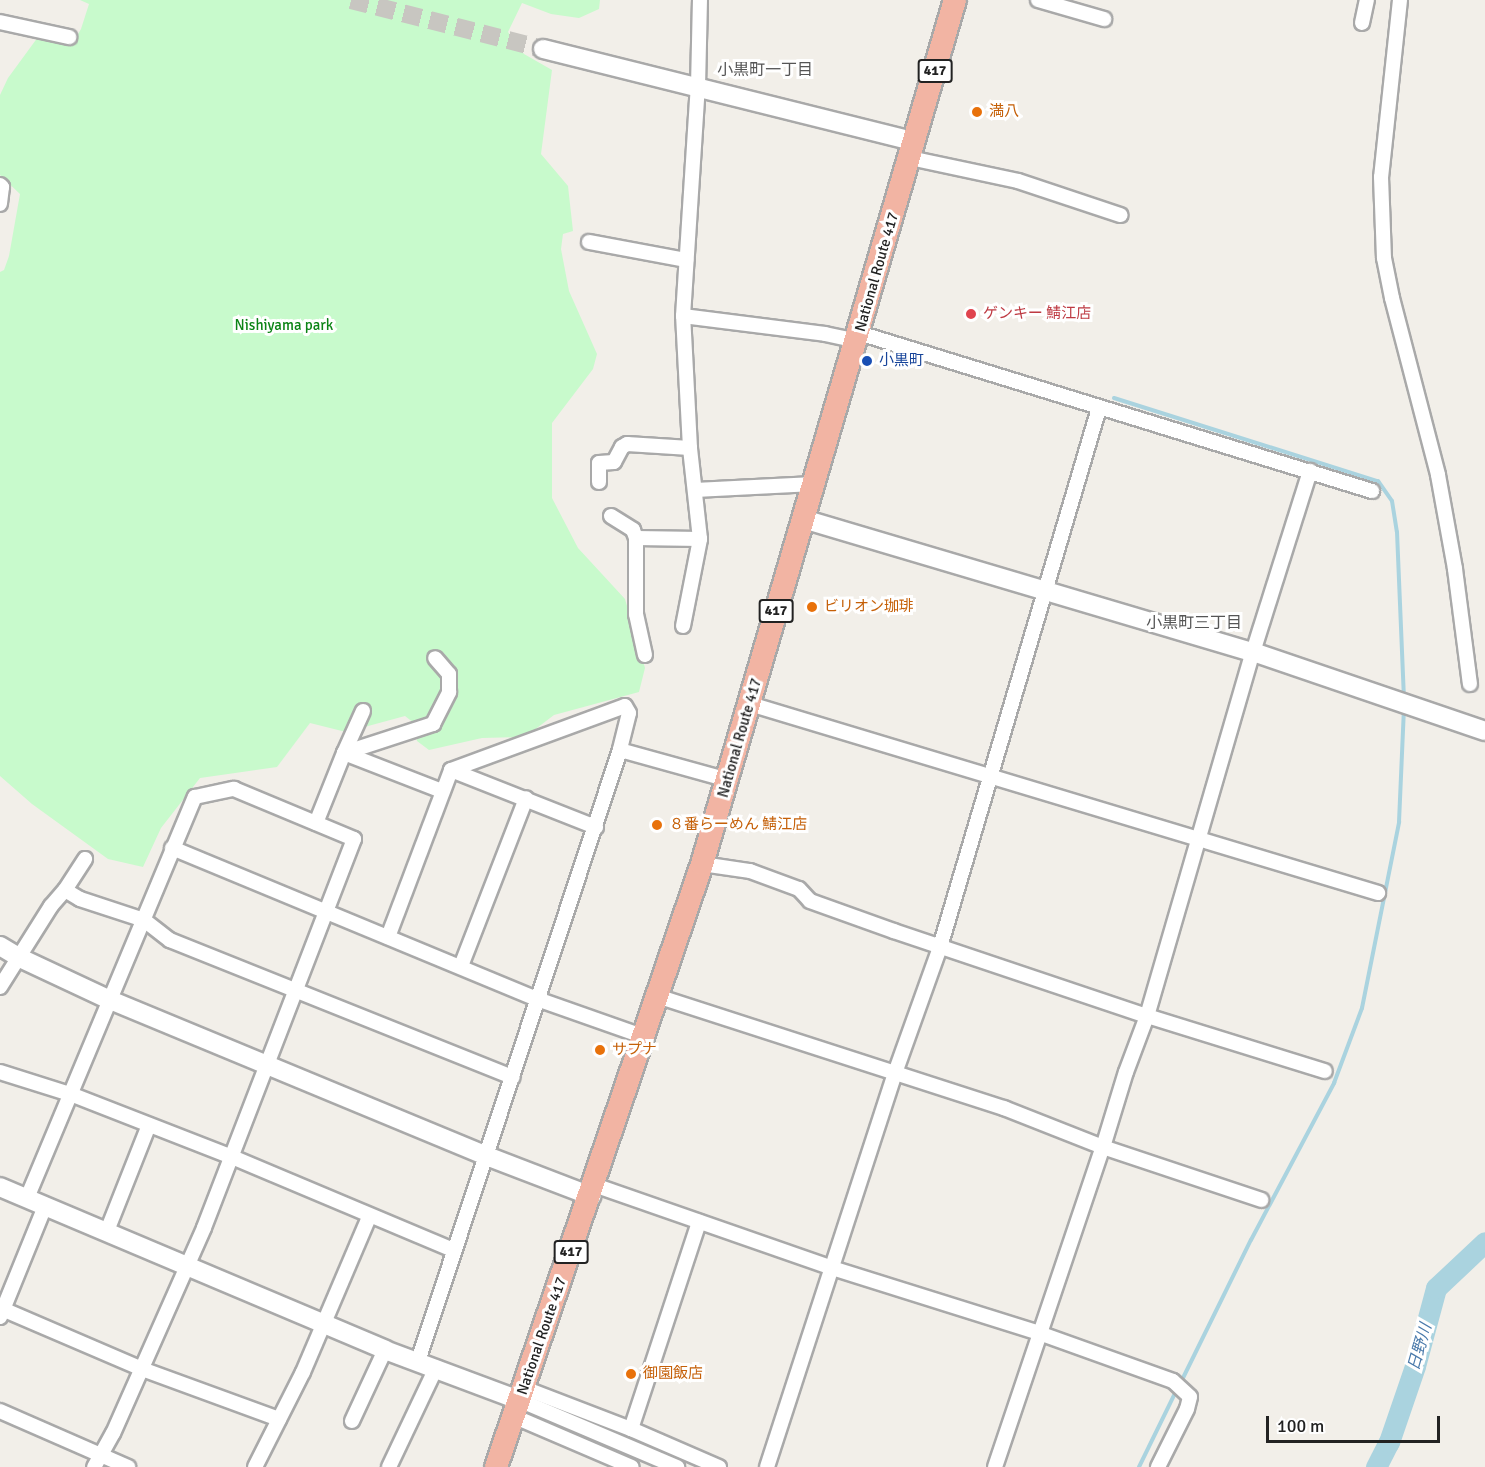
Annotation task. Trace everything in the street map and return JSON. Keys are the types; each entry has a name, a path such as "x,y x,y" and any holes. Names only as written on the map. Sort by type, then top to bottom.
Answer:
{"highway":[{"name":"National Route 417","path":"496,1467 645,1037 702,864 956,0"}],"street":[{"path":"682,626 700,539 690,448 683,316 698,87 700,0"},
{"path":"1038,0 1104,19"},
{"path":"1362,23 1367,0"},
{"path":"1400,0 1381,177 1384,258 1392,298 1438,475 1455,568 1470,684"},
{"path":"0,22 69,37"},
{"path":"543,49 698,87 1018,181 1120,215"},
{"path":"0,185 0,204"},
{"path":"589,242 686,260"},
{"path":"683,316 858,337 1372,491"},
{"path":"767,1467 895,1073 940,947 1099,408"},
{"path":"599,482 599,463 614,462 622,447 627,444 690,448"},
{"path":"995,1467 1126,1072 1147,1016 1253,652 1310,471"},
{"path":"695,490 814,484"},
{"path":"611,516 633,530 636,538 636,614 645,655"},
{"path":"803,519 1253,652 1485,731"},
{"path":"636,538 700,539"},
{"path":"344,753 433,724 449,692 449,674 435,658"},
{"path":"750,704 1378,893"},
{"path":"388,937 451,770 625,706 629,713 596,827 513,1077 484,1155 418,1361"},
{"path":"316,823 363,711"},
{"path":"620,750 728,780"},
{"path":"344,753 442,791"},
{"path":"451,770 596,827"},
{"path":"27,1198 73,1095 195,796 234,789 354,839 266,1063 232,1157 142,1369 113,1433 97,1461"},
{"path":"461,966 526,798"},
{"path":"172,848 537,999 645,1037"},
{"path":"0,987 51,906 65,890 85,859"},
{"path":"702,864 750,871 799,889 810,901 940,947 1147,1016 1325,1071"},
{"path":"65,890 80,899 144,920 170,940 513,1077"},
{"path":"0,946 18,957 110,1000 484,1155 592,1191 699,1222 832,1268 1039,1333 1173,1381 1190,1397 1187,1408 1158,1467"},
{"path":"657,996 1004,1108 1103,1147 1261,1200"},
{"path":"0,1072 73,1095 232,1157 369,1217 453,1250"},
{"path":"107,1231 149,1125"},
{"path":"0,1186 385,1350 436,1368 677,1467"},
{"path":"45,1206 1,1311 142,1369 279,1419"},
{"path":"255,1467 323,1324 369,1217"},
{"path":"632,1429 699,1222"},
{"path":"352,1421 385,1350"},
{"path":"389,1467 436,1368"},
{"path":"518,1402 632,1429 719,1467"},
{"path":"518,1402 617,1464 632,1467"},
{"path":"0,1411 97,1461 128,1467"}],"green space":[{"name":"Nishiyama park","path":"80,0 600,0 599,9 579,18 551,14 522,3 508,32 524,54 552,70 541,154 568,186 573,231 563,234 561,249 569,291 597,354 593,369 552,423 552,498 578,548 625,599 645,668 639,692 554,715 525,737 482,738 429,750 417,741 414,723 405,716 346,732 310,723 277,767 200,778 161,828 143,867 108,859 32,804 0,776 0,272 4,270 9,256 20,194 0,175 0,95 8,78 38,37 71,46 81,29 89,4"}],"waterway":[{"path":"1114,398 1378,481 1392,501 1397,532 1404,699"},
{"path":"1181,1382 1251,1240 1334,1083 1362,1008 1399,822 1404,709"},
{"name":"日野川","path":"1376,1467 1389,1442 1415,1366 1436,1288 1485,1242"},
{"path":"1139,1467 1177,1389"}],"tunnel":[{"path":"351,0 543,49"}],"place":[{"name":"満八","path":"977,112"},
{"name":"ゲンキー 鯖江店","path":"971,314"},
{"name":"小黒町","path":"867,361"},
{"name":"ビリオン珈琲","path":"812,607"},
{"name":"８番らーめん 鯖江店","path":"657,825"},
{"name":"サプナ","path":"600,1050"},
{"name":"御園飯店","path":"631,1374"}],"district":[{"name":"小黒町一丁目","path":"765,70"},
{"name":"小黒町三丁目","path":"1194,623"}]}
